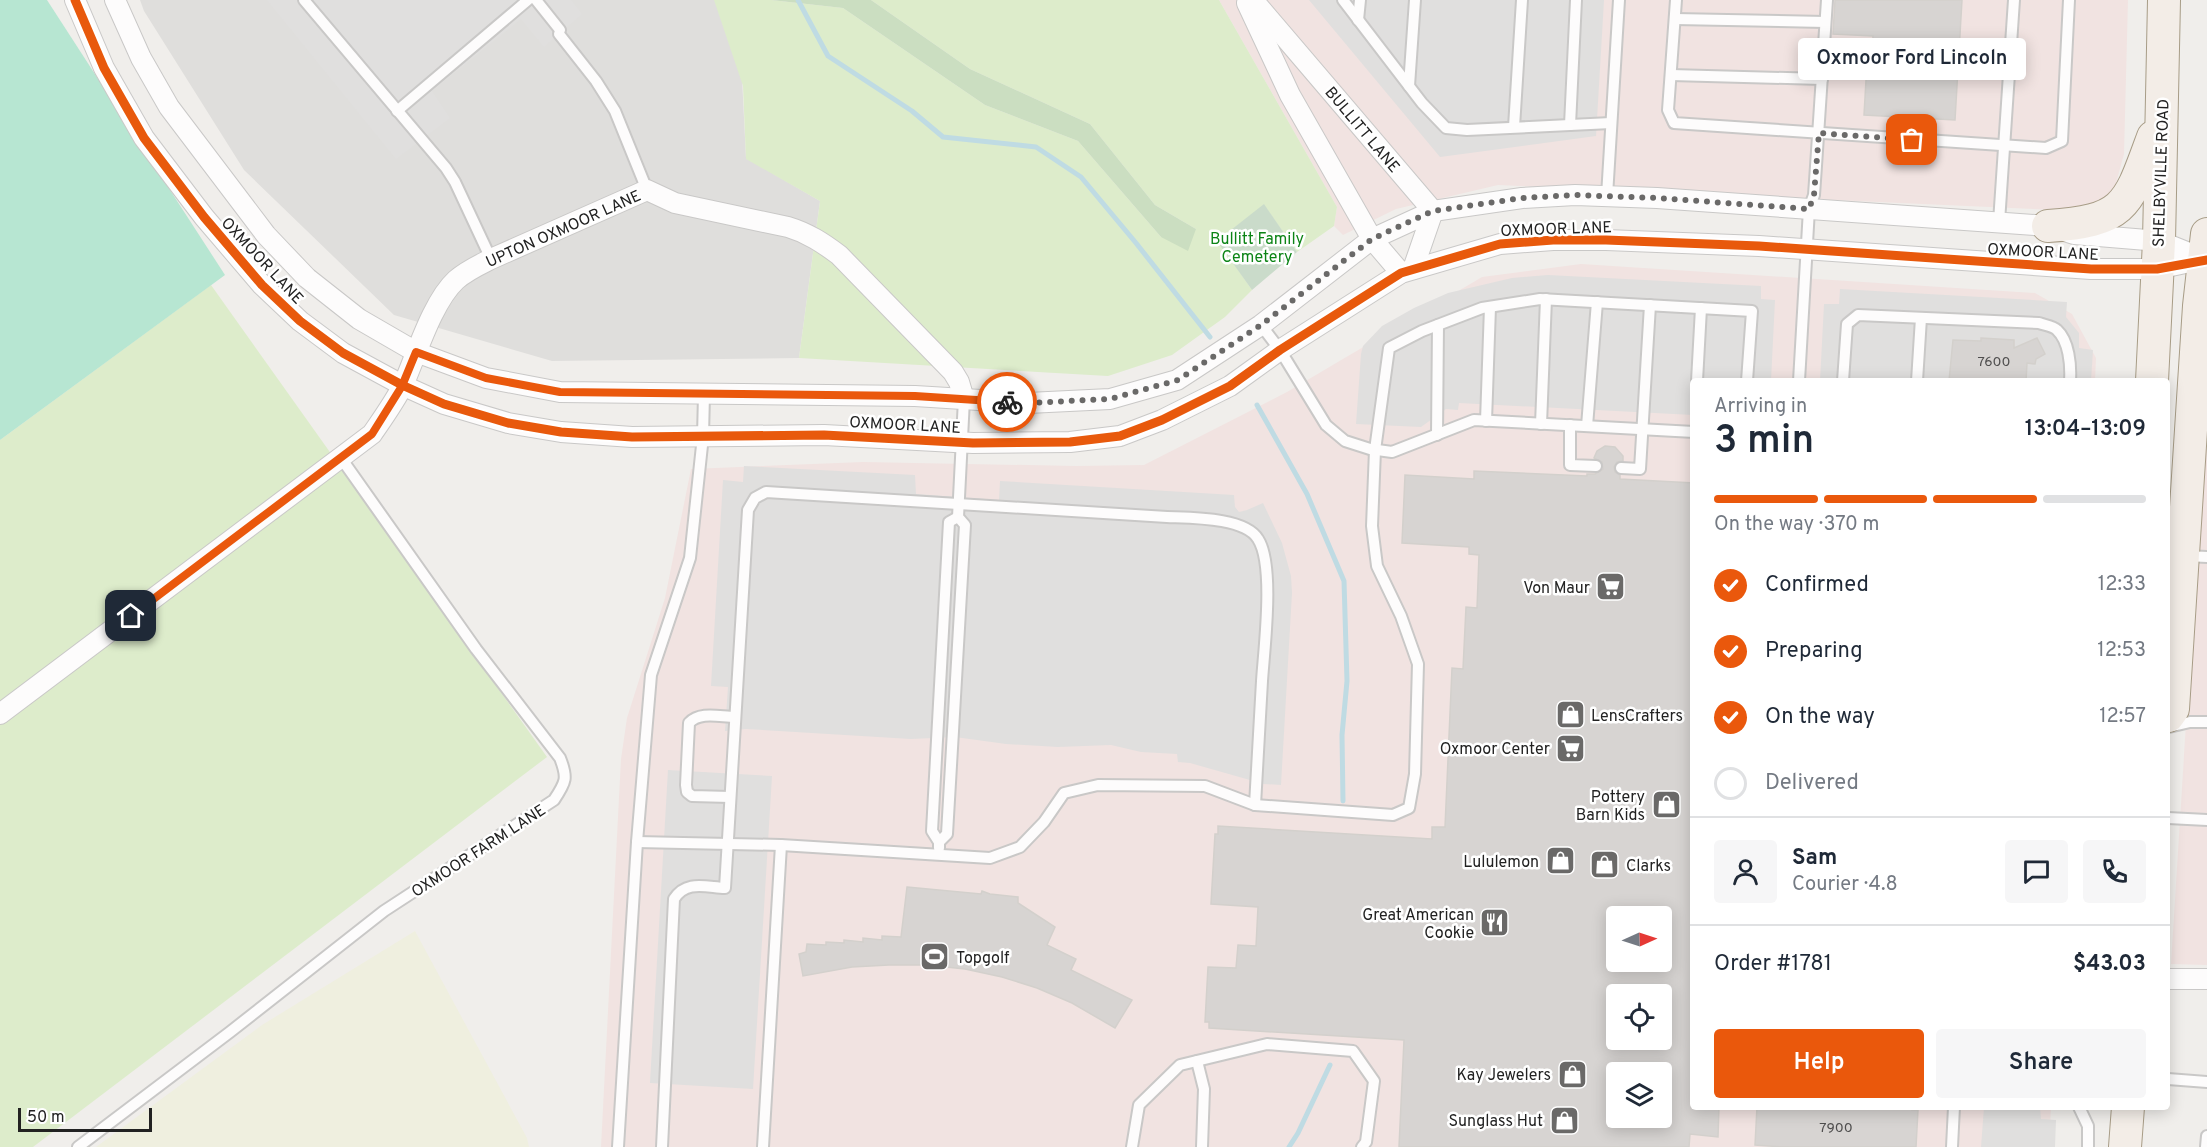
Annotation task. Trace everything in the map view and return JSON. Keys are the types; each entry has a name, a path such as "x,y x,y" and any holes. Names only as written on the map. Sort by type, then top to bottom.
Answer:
{"main road":[{"name":"SHELBYVILLE ROAD","path":"2152,378 2158,255 2164,0"},
{"path":"2048,226 2072,224 2103,217 2124,202 2136,183 2162,114"},
{"path":"2170,713 2173,709 2195,556 2195,429 2199,306 2206,251"},
{"path":"2125,1147 2128,1110"}],"street":[{"name":"OXMOOR LANE","path":"75,0 93,44 144,138 204,217 262,285 300,321 343,353 402,386 464,411 534,428 632,437 824,435 962,442 1049,443 1120,436 1162,420 1230,386 1280,350 1407,271 1500,244 1553,240 1617,241 1806,250 2091,269 2158,255 2206,251"},
{"name":"OXMOOR LANE","path":"115,0 141,58 169,107 280,251 321,290 358,319 416,352 486,378 535,389 581,393 915,396 1028,403 1110,399 1178,380 1261,325 1372,239 1433,211 1522,198 1607,196 1999,222 2048,226 2158,255 2206,251"},
{"path":"1246,0 1290,95 1372,239 1407,271 1433,211"},
{"name":"BULLITT LANE","path":"1253,0 1433,211"},
{"name":"UPTON OXMOOR LANE","path":"402,386 445,292 455,281 469,270 491,259 647,190 675,202 788,227 824,243 839,255 952,372 959,382 964,399"},
{"path":"0,714 372,434 402,386"},
{"path":"2170,979 2207,979"}],"lane":[{"path":"304,0 446,168 455,182 491,259"},
{"path":"397,111 528,0"},
{"path":"536,0 596,81 615,111 647,190"},
{"path":"1343,0 1409,86 1446,128 1467,130 1611,123"},
{"path":"1358,20 1360,0"},
{"path":"1409,86 1415,0"},
{"path":"1514,127 1522,0"},
{"path":"1570,125 1576,0"},
{"path":"1607,196 1619,0"},
{"path":"1676,0 1668,110 1674,123 2046,148 2062,141 2069,0"},
{"path":"1799,378 1809,209 1814,195 1827,0"},
{"path":"1999,222 2014,0"},
{"path":"1675,19 1825,22"},
{"path":"1671,75 1822,79"},
{"path":"1541,424 1546,300"},
{"path":"637,842 781,845 990,858 1020,847 1044,822 1064,793 1098,786 1205,786 1255,805 1393,814 1408,808 1414,774 1418,664 1401,616 1377,566 1372,526 1375,450 1389,348 1438,325 1490,307 1546,300 1752,311 1748,378"},
{"path":"1587,426 1597,302"},
{"path":"1621,468 1640,469 1650,305"},
{"path":"1486,421 1490,307"},
{"path":"1697,378 1701,308"},
{"path":"1843,378 1847,324 1858,315 2039,323 2056,329 2066,343 2070,378"},
{"path":"1917,378 1921,318"},
{"path":"1261,325 1280,350 1326,425 1345,441 1375,450 1392,452 1474,420 1690,432"},
{"path":"1437,435 1438,325"},
{"path":"618,1147 637,842 651,675 690,558 703,436 704,394"},
{"path":"939,842 947,834 948,822 965,525 958,517 964,399"},
{"path":"1570,425 1570,465 1596,466"},
{"name":"OXMOOR FARM LANE","path":"78,1147 384,911 554,800 564,785 566,774 560,758 477,649 340,458"},
{"path":"662,1147 674,899 686,886 725,888 748,510 754,498 766,492 1220,521 1240,526 1258,538 1264,556 1268,597 1255,805"},
{"path":"939,855 939,842 932,831 949,522 958,517"},
{"path":"730,797 692,796 687,792 689,723 694,717 735,717"},
{"path":"2170,727 2190,722 2207,722"},
{"path":"2170,818 2207,820"},
{"path":"763,1147 781,845"},
{"path":"1132,1147 1139,1105 1180,1065 1268,1044 1353,1051 1374,1081 1366,1142 1362,1147"},
{"path":"1197,1061 1204,1089 1202,1147"},
{"path":"2170,1079 2207,1082"},
{"path":"1952,1147 1954,1110"},
{"path":"2080,1110 2088,1126 2088,1147"},
{"path":"2206,1147 2207,1136"}],"shaded area":[{"path":"140,0 715,0 742,78 746,158 820,201 799,358 552,361 394,315 244,170 144,11"},
{"path":"267,0 571,0 582,14 544,47 521,19 432,91 450,118 396,159"},
{"path":"1219,0 2128,0 2124,154 2112,198 2076,211 1498,185 1396,209 1343,235 1334,226 1337,207"},
{"path":"1309,0 1604,0 1596,136 1440,157"},
{"path":"1581,264 2035,293 2072,314 2096,358 2095,378 1690,378 1690,1110 2051,1110 2049,1147 601,1147 621,759 627,718 665,598 691,469 863,462 1144,465 1287,392 1482,277"},
{"path":"1548,275 1761,286 1761,299 1775,300 1771,378 1690,378 1690,415 1459,403 1458,410 1446,409 1421,427 1356,424 1363,346 1382,326 1448,293 1512,278"},
{"path":"1840,289 2067,302 2066,317 2079,333 2079,348 2093,350 2091,378 1820,378 1824,304 1839,304"},
{"path":"2207,387 2207,965 2171,964"},
{"path":"744,466 915,475 916,494 999,500 1000,481 1234,495 1235,507 1239,512 1263,503 1282,543 1291,576 1292,593 1281,785 1264,784 1190,763 1178,762 1177,754 1141,752 1111,745 1058,747 1006,744 955,737 911,739 746,729 725,731 728,687 711,686 723,480 743,482"},
{"path":"668,770 772,776 753,1089 650,1083"},
{"path":"1984,1110 2040,1110 2041,1119 2056,1120 2055,1147 1981,1147"}],"green space":[{"path":"0,0 47,0 225,275 0,440"},
{"path":"714,0 771,0 843,8 985,105 1078,141 1161,237 1196,229 1155,205 1090,124 970,69 871,0 1219,0 1337,207 1334,226 1297,252 1264,205 1218,241 1252,290 1225,317 1172,355 1108,376 799,358 820,201 746,159 743,86"},
{"path":"771,0 871,0 970,69 1090,124 1155,205 1196,229 1188,251 1161,237 1078,141 985,105 843,8"},
{"name":"Bullitt Family Cemetery","path":"1264,204 1297,252 1252,290 1217,241"},
{"path":"211,285 547,757 33,1147 0,1147 0,440"},
{"path":"415,931 527,1138 529,1147 96,1147 262,1025"}],"building":[{"path":"1835,0 1962,0 1955,120 1864,115 1867,63 1872,63 1873,36 1833,34"},
{"path":"1981,338 2014,340 2014,348 2037,338 2045,354 2036,359 2035,364 2027,363 2026,378 1949,378 1953,340 1981,341"},
{"name":"Oxmoor Center","path":"1605,446 1615,447 1623,456 1623,461 1617,462 1614,467 1620,479 1690,483 1690,1110 1719,1110 1718,1137 1690,1134 1689,1147 1399,1147 1404,1040 1209,1028 1209,1022 1205,1022 1208,967 1236,968 1238,945 1256,946 1258,907 1211,904 1215,834 1218,834 1218,826 1432,839 1432,827 1445,827 1452,668 1463,669 1466,607 1477,608 1479,555 1469,554 1469,547 1402,543 1405,475 1474,479 1474,471 1587,476 1587,474 1595,474 1603,469 1602,462 1594,458 1597,451"},
{"name":"Topgolf","path":"907,887 981,894 982,891 1018,897 1018,903 1055,927 1047,945 1076,959 1071,970 1132,1000 1115,1028 1072,1003 1037,988 965,969 927,965 889,965 852,967 803,976 799,954 806,952 807,944 826,945 826,942 844,943 844,940 863,942 863,938 882,940 882,936 901,937"},
{"path":"1757,1110 1918,1110 1916,1147 1755,1145"}],"waterway":[{"path":"798,0 828,56 912,111 943,137 1036,147 1081,177 1210,337"},
{"path":"1257,405 1307,494 1344,581 1347,681 1342,735 1343,801"},
{"path":"1289,1147 1330,1065"}],"cycle path":[{"path":"75,0 104,68 144,138 204,217 262,285 300,321 343,353 402,385 444,404 508,423 561,432 632,437 824,435 973,443 1070,442 1120,436 1162,420 1230,386 1280,350 1401,273 1500,244 1553,240 1606,240 1759,246 2091,269 2157,269 2207,260"}],"way so far":[{"path":"1007,402 1110,399 1178,380 1261,325 1372,239 1433,211 1522,198 1575,195 1657,198 1809,209 1814,195 1819,133 1912,140"}],"place":[{"name":"Oxmoor Ford Lincoln","path":"1912,140"},
{"name":"Von Maur","path":"1611,587"},
{"name":"LensCrafters","path":"1570,715"},
{"name":"Oxmoor Center","path":"1571,748"},
{"name":"Pottery Barn Kids","path":"1666,805"},
{"name":"Lululemon","path":"1560,861"},
{"name":"Clarks","path":"1605,865"},
{"name":"Great American Cookie","path":"1495,923"},
{"name":"Topgolf","path":"935,957"},
{"name":"Kay Jewelers","path":"1572,1074"},
{"name":"Sunglass Hut","path":"1564,1120"}],"route":[{"path":"131,616 372,434 402,386 416,352 486,378 512,385 560,392 915,396 1007,402"}]}
